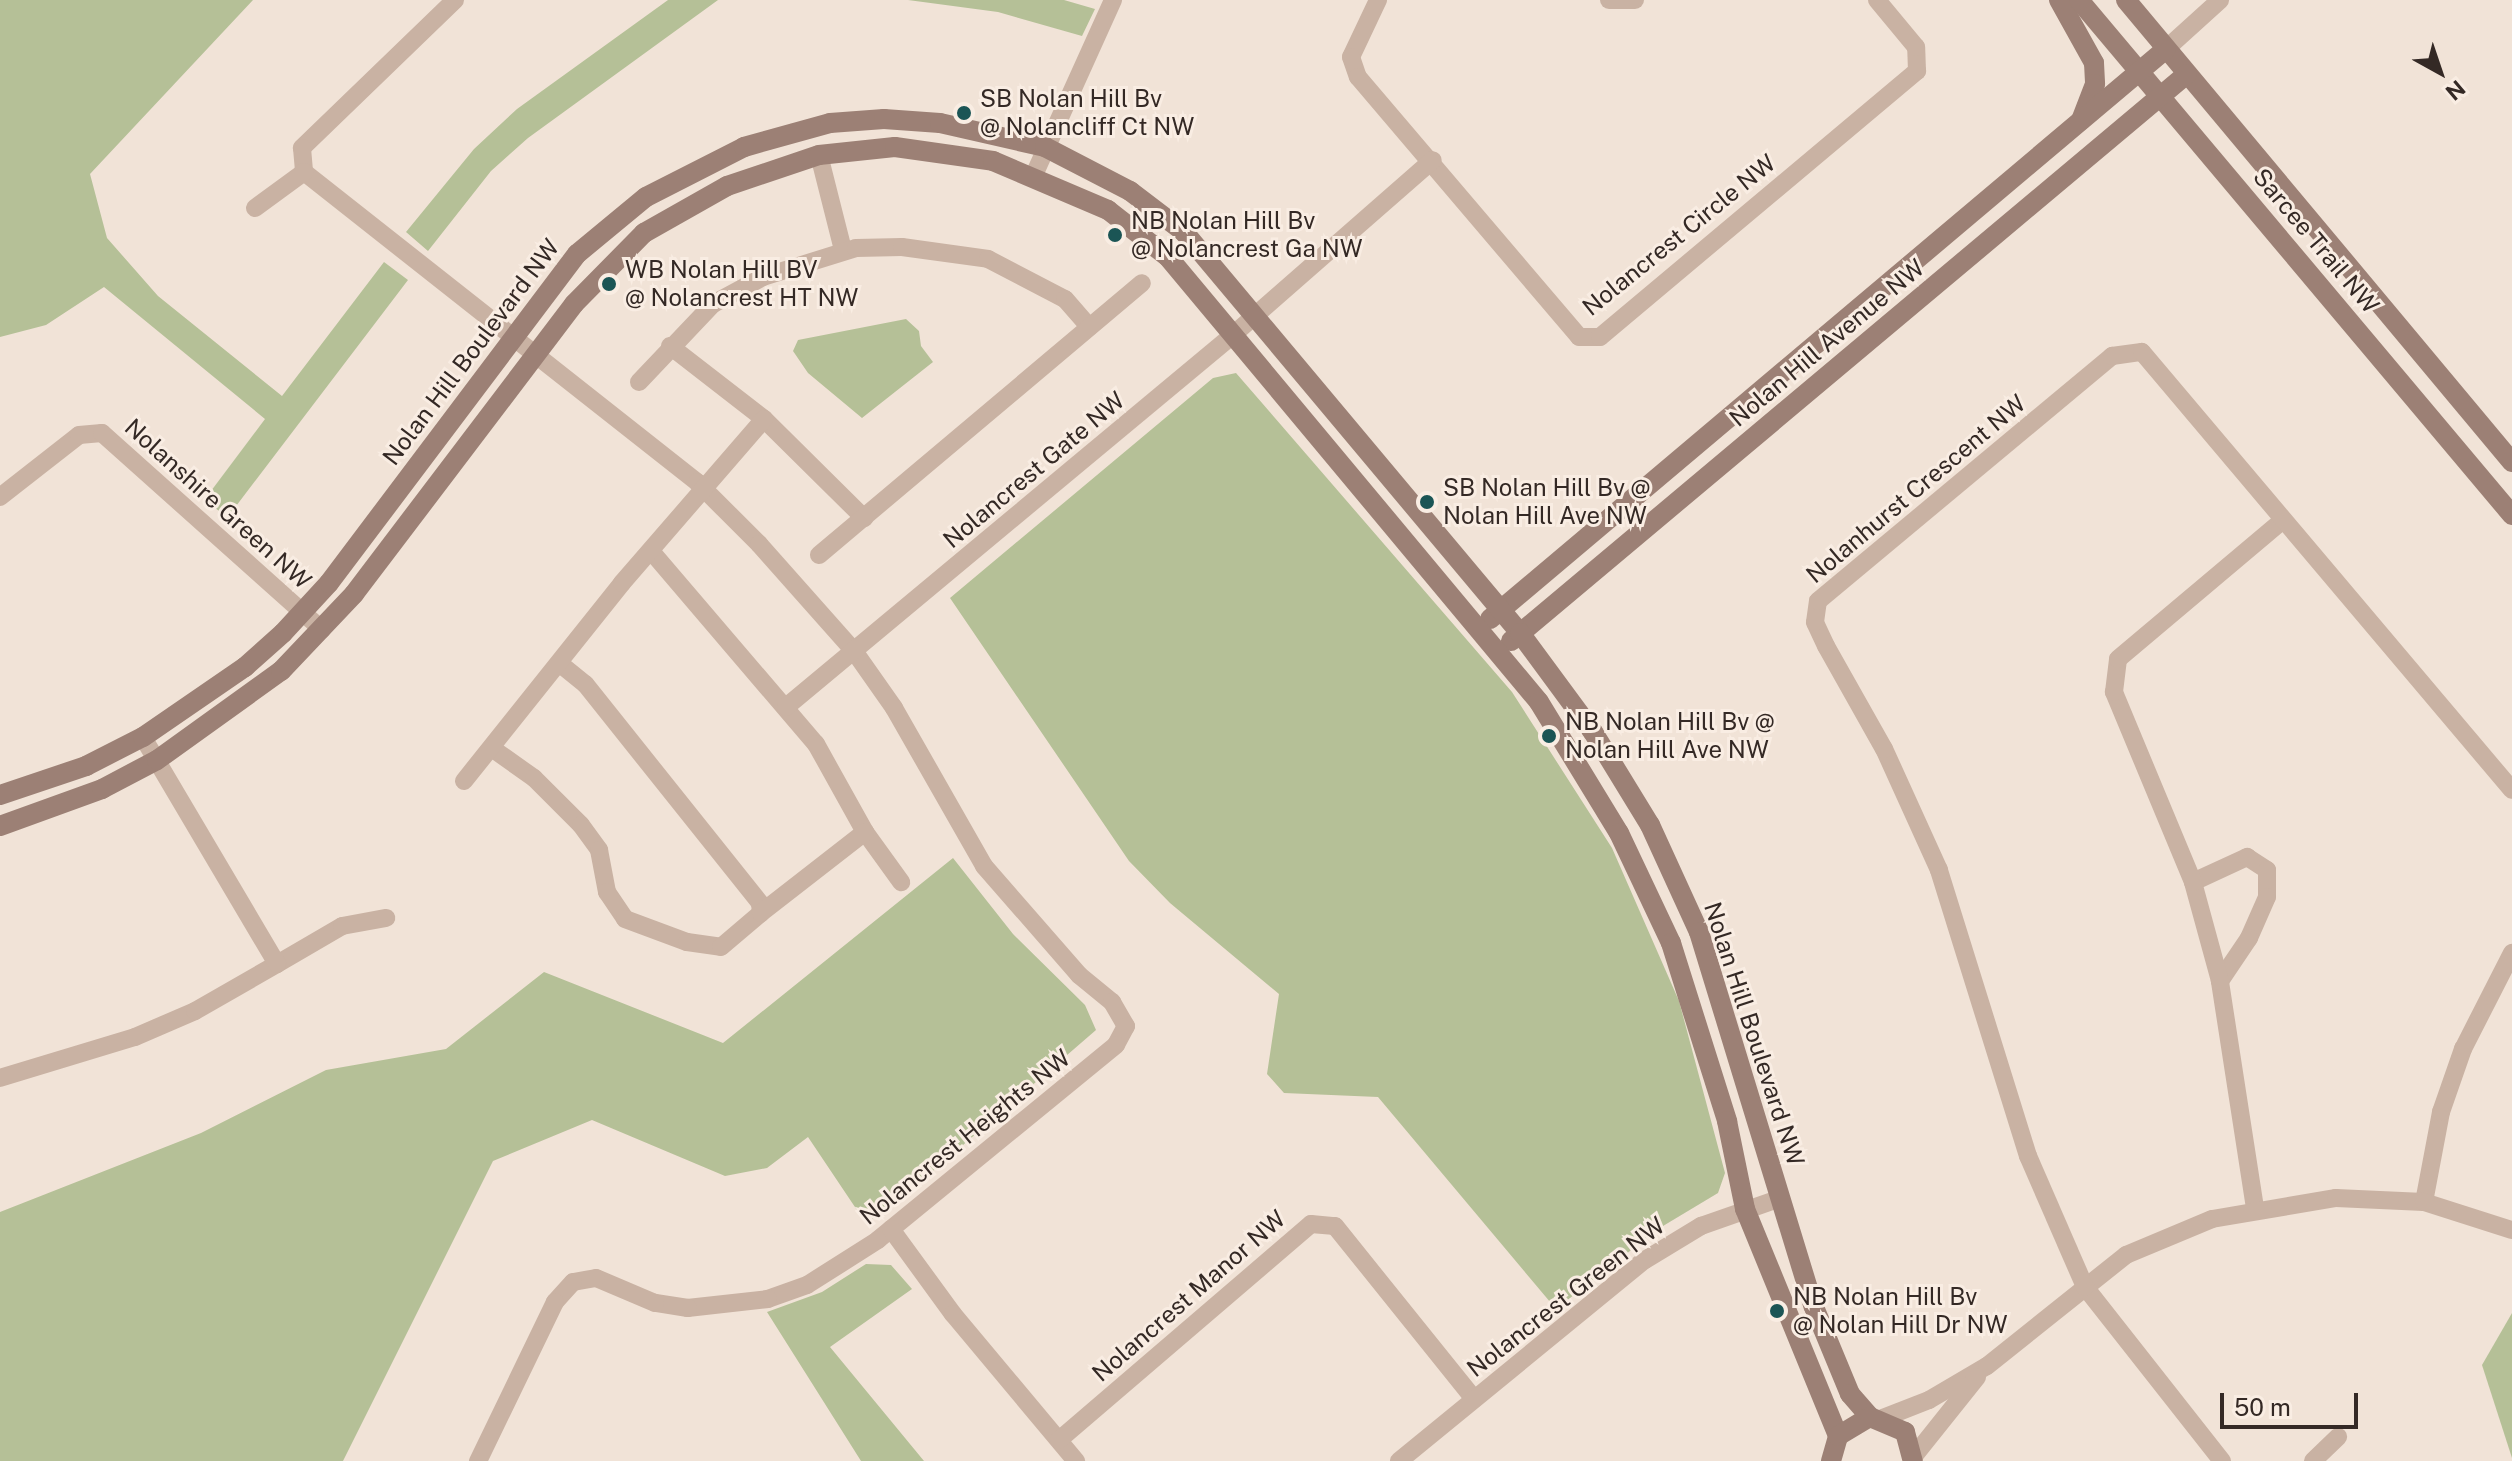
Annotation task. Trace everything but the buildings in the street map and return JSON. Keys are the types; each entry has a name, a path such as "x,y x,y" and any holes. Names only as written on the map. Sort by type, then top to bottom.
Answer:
{"street":[{"path":"255,208 304,172 302,148 455,0"},
{"path":"1034,175 1113,0"},
{"name":"Nolancrest Circle NW","path":"1378,0 1351,57 1358,77 1433,160 1579,337 1600,337 1917,71 1916,47 1877,0"},
{"path":"1609,0 1635,0"},
{"path":"2059,0 2094,63 2095,84 2077,126"},
{"name":"Sarcee Trail NW","path":"2079,0 2512,515"},
{"name":"Sarcee Trail NW","path":"2126,0 2512,462"},
{"path":"2166,49 2220,0"},
{"name":"Nolan Hill Avenue NW","path":"1480,627 2166,49"},
{"name":"Nolan Hill Avenue NW","path":"1499,651 2187,74"},
{"name":"Nolan Hill Boulevard NW","path":"0,795 86,766 143,737 245,667 303,612 577,254 609,226 686,173 744,147 830,123 884,119 940,123 1045,147 1161,213 1539,702 1619,833 1671,943 1727,1121 1745,1209 1838,1436"},
{"name":"Nolan Hill Boulevard NW","path":"0,826 102,789 157,760 258,689 322,630 608,265 644,233 727,186 819,155 860,148 942,151 1034,175 1108,210 1144,235 1245,325 1520,633 1558,680 1650,825 1687,905 1778,1199 1838,1369 1877,1418 1905,1432 1914,1458"},
{"path":"819,155 843,250"},
{"path":"1245,325 1433,160"},
{"name":"Nolancrest Heights NW","path":"304,172 703,488 854,651 927,761 984,866 1079,975 1112,1002 1126,1026 1116,1045 891,1229 807,1285 727,1307 688,1308 655,1303 596,1278 573,1282 555,1302 478,1461"},
{"path":"639,382 713,304 763,277 843,250 902,247 988,259 1065,299 1089,327"},
{"path":"819,555 1142,283"},
{"name":"Nolancrest Gate NW","path":"854,651 1245,325"},
{"path":"670,346 764,419 864,518"},
{"name":"Nolanhurst Crescent NW","path":"2085,1287 2028,1156 1939,870 1884,749 1815,622 1818,601 2112,356 2142,352 2512,790"},
{"path":"464,781 703,488 764,419"},
{"name":"Nolanshire Green NW","path":"0,497 79,435 102,433 322,630"},
{"path":"2255,1208 2220,981 2193,882 2114,692 2118,659 2282,521"},
{"path":"651,551 816,744 865,832 901,882"},
{"path":"786,707 854,651"},
{"path":"559,663 585,684 760,903 761,913"},
{"path":"143,737 277,964"},
{"path":"493,749 534,778 581,825 599,850 607,892 625,919 687,942 721,947 865,832"},
{"path":"2193,882 2247,857 2267,870 2267,897 2249,938 2220,981"},
{"path":"0,1078 135,1037 195,1011 342,926 386,918"},
{"path":"2424,1202 2441,1112 2463,1049 2512,953"},
{"path":"1831,1461 1838,1436 1929,1400 1987,1366 2126,1255 2212,1219 2255,1208 2336,1198 2424,1202 2512,1230"},
{"name":"Nolancrest Green NW","path":"1399,1461 1645,1260 1701,1226 1778,1199"},
{"name":"Nolancrest Manor NW","path":"1059,1440 1311,1224 1335,1226 1474,1399"},
{"path":"891,1229 953,1314 1076,1461"},
{"path":"2085,1287 2222,1461"},
{"path":"1914,1458 1987,1366"},
{"path":"2313,1461 2338,1437"}],"green space":[{"path":"0,0 253,0 90,174 107,238 158,296 282,396 384,262 408,280 227,518 205,499 265,419 104,287 46,325 0,337"},
{"path":"668,0 718,0 528,138 491,171 428,251 406,232 474,149 517,109"},
{"path":"908,0 1064,0 1095,9 1082,36 998,12"},
{"path":"906,319 919,331 921,346 933,362 862,418 808,373 793,351 798,340"},
{"path":"1236,373 1512,692 1612,848 1679,1001 1725,1173 1718,1193 1658,1229 1556,1309 1378,1097 1284,1093 1267,1074 1279,994 1170,903 1129,861 950,598 1213,378"},
{"path":"953,858 1013,934 1085,1005 1096,1030 882,1215 865,1222 808,1137 767,1168 725,1176 592,1120 493,1161 343,1461 0,1461 0,1212 201,1133 326,1070 446,1049 544,972 723,1043"},
{"path":"866,1264 891,1265 912,1289 830,1347 924,1461 861,1461 767,1312 822,1292"},
{"path":"2512,1313 2512,1458 2482,1365"}],"place":[{"name":"SB Nolan Hill Bv @ Nolancliff Ct NW","path":"964,113"},
{"name":"NB Nolan Hill Bv @ Nolancrest Ga NW","path":"1115,235"},
{"name":"WB Nolan Hill BV @ Nolancrest HT NW","path":"609,284"},
{"name":"SB Nolan Hill Bv @ Nolan Hill Ave NW","path":"1427,502"},
{"name":"NB Nolan Hill Bv @ Nolan Hill Ave NW","path":"1549,736"},
{"name":"NB Nolan Hill Bv @ Nolan Hill Dr NW","path":"1777,1311"}]}
